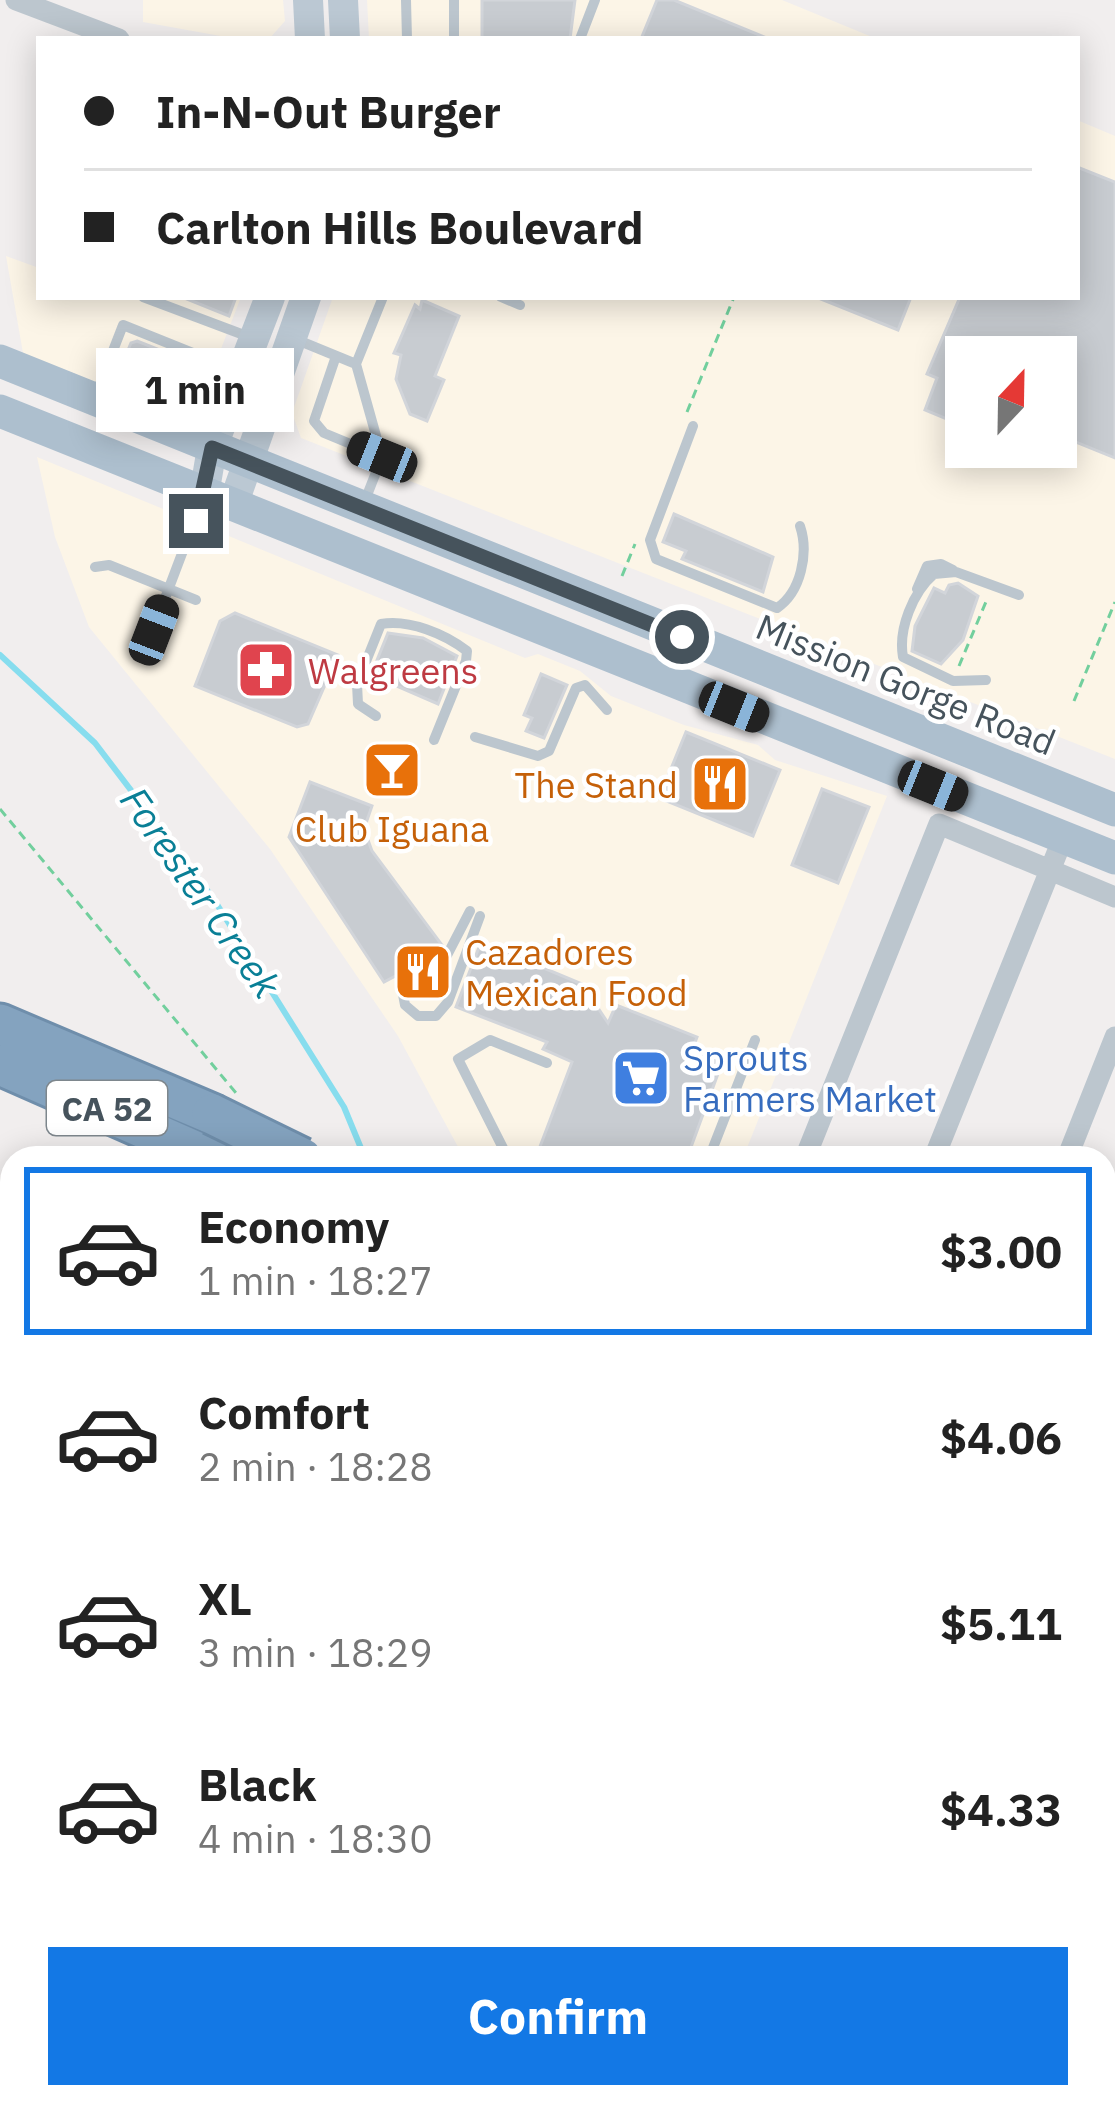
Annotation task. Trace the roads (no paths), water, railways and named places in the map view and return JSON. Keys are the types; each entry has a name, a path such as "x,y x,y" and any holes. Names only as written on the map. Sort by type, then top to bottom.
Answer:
{"highway":[{"name":"CA 52","path":"0,1024 226,1107 284,1146"},
{"name":"CA 52","path":"0,1065 185,1146"}],"main road":[{"path":"308,0 310,36"},
{"path":"343,0 345,36"},
{"path":"219,500 212,448 269,300"},
{"path":"219,500 249,464 305,300"},
{"name":"Mission Gorge Road","path":"13,367 1115,810"},
{"path":"0,411 1115,858"}],"street":[{"path":"16,0 111,36"},
{"path":"810,1146 939,824 1115,897"},
{"path":"939,1146 1063,838"},
{"path":"1071,1146 1115,1037"}],"lane":[{"path":"406,0 406,36"},
{"path":"454,0 454,36"},
{"path":"581,36 595,0"},
{"path":"151,300 256,340"},
{"path":"362,508 382,457 356,364 382,300"},
{"path":"508,300 520,305"},
{"path":"94,400 123,325 244,374"},
{"path":"295,339 356,364"},
{"path":"336,356 314,421 324,433 382,457"},
{"path":"693,426 650,539 649,550 656,559 777,608 789,600 802,566 800,526"},
{"path":"154,630 169,589 219,500"},
{"path":"986,680 953,681 903,657 900,643 927,566 941,564 1019,595"},
{"path":"95,567 109,565 196,600"},
{"path":"376,716 358,704 357,684 381,624 399,621 455,642 467,651 466,661 434,740"},
{"path":"475,737 538,756 549,751 576,688 585,686 607,710"},
{"path":"814,739 831,696"},
{"path":"475,914 448,1002 436,1016 418,1016 405,1004 402,989 410,975 442,965 475,914"},
{"path":"502,1146 458,1059 490,1040 547,1063"},
{"path":"714,1146 754,1040"}],"waterway":[{"name":"Forester Creek","path":"0,655 95,743 213,898 344,1107 360,1146"}],"place":[{"name":"Walgreens","path":"266,670"},
{"name":"Club Iguana","path":"392,770"},
{"name":"The Stand","path":"720,784"},
{"name":"Cazadores Mexican Food","path":"423,972"},
{"name":"Sprouts Farmers Market","path":"641,1078"}]}
